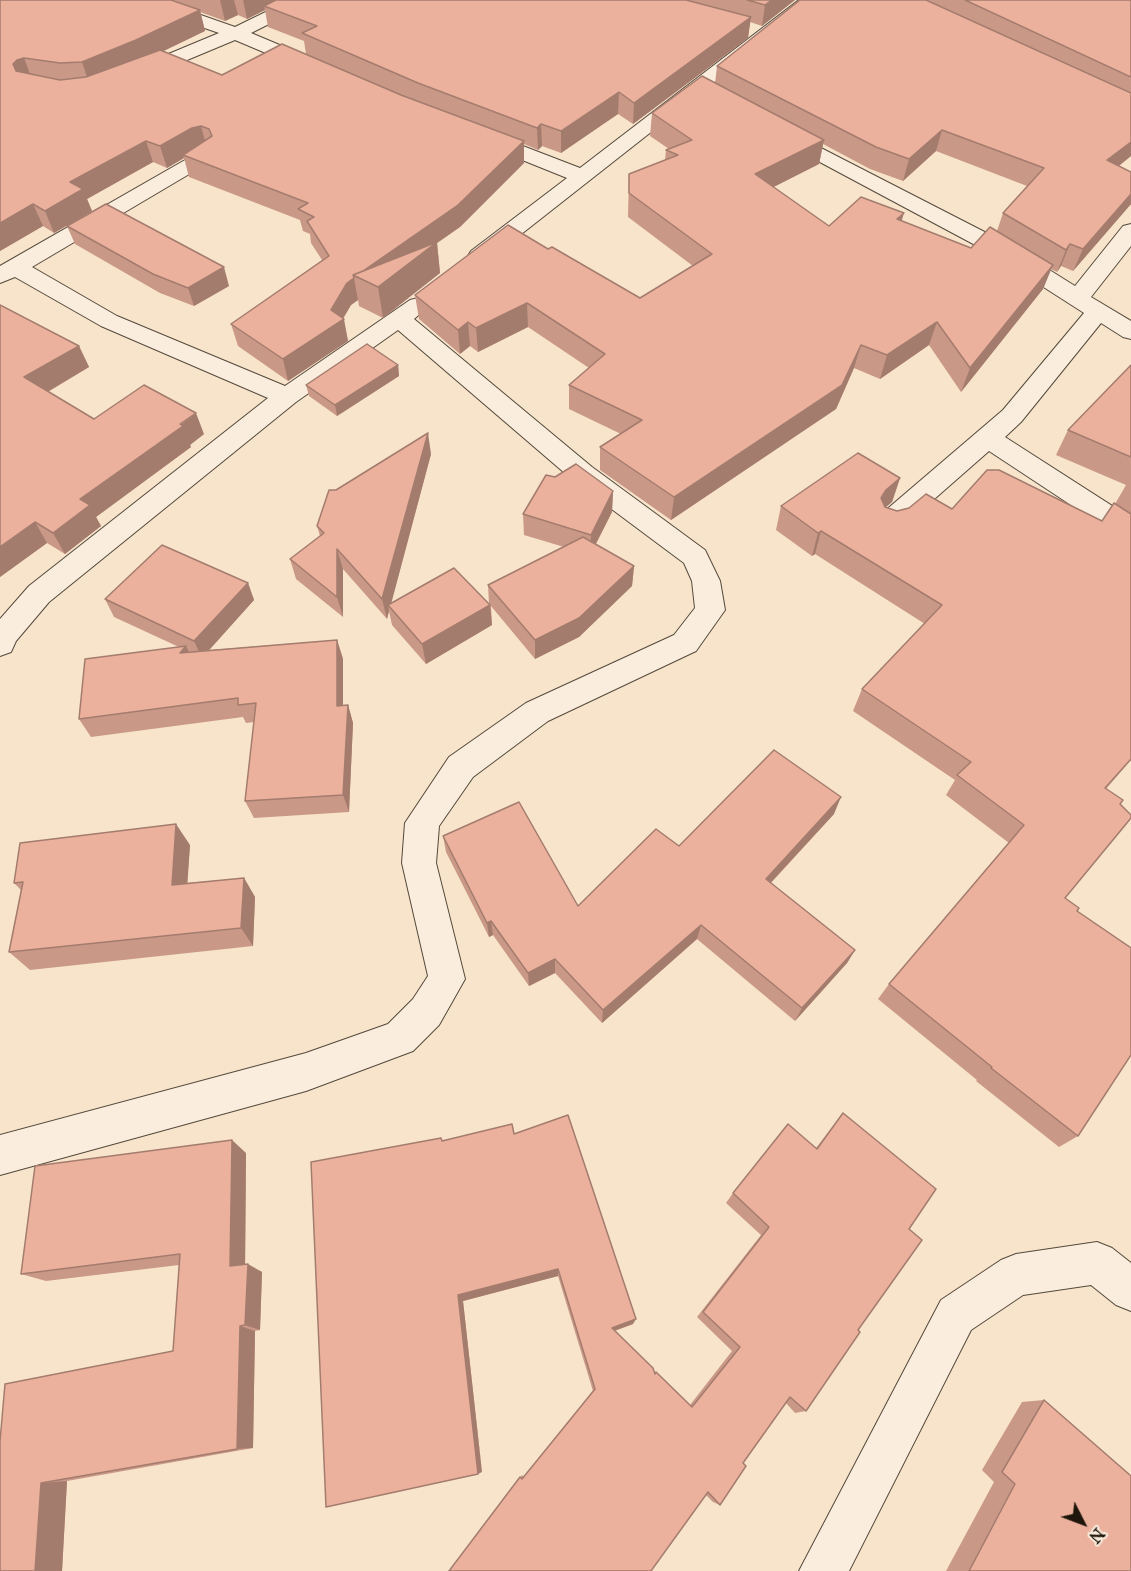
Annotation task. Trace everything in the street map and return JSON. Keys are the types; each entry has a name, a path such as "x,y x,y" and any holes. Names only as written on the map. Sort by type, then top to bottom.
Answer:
{"street":[{"path":"141,0 235,33 331,74"},
{"path":"123,80 262,22 303,0"},
{"path":"464,269 581,176 698,89 756,32 810,0"},
{"path":"698,89 718,100"},
{"path":"760,122 1000,249 1131,332"},
{"path":"465,131 581,176"},
{"path":"7,271 206,156"},
{"path":"889,523 1012,416 1088,304 1131,231"},
{"path":"7,271 109,321 287,396"},
{"path":"0,644 4,635 39,594 287,396 400,319 436,290"},
{"path":"0,1155 306,1072 400,1038 426,1012 447,979 419,863 422,823 461,767 537,712 686,643 710,610 706,581 695,557 583,474 400,319"},
{"path":"988,438 1131,531"},
{"path":"823,1571 956,1315 1016,1275 1097,1263 1131,1290"}],"building":[{"path":"0,0 171,0 200,10 82,62 60,63 24,58 13,64 16,71 60,80 86,77 160,50 222,75 282,44 401,95 524,141 458,205 363,271 353,275 354,278 347,283 331,310 344,319 283,359 231,324 329,256 307,221 314,217 298,209 308,203 183,155 212,136 209,129 201,126 192,128 160,146 146,141 70,182 83,189 45,211 33,204 0,223"},
{"path":"276,0 686,0 751,17 634,103 619,92 561,131 541,124 537,128 418,83 302,33 317,26 264,6"},
{"path":"747,0 772,0 765,5"},
{"path":"800,0 926,0 1131,93 1131,142 1107,160 1131,172 1131,194 1083,249 1070,244 1066,250 1003,213 1044,168 942,130 909,159 876,147 717,66"},
{"path":"965,0 1131,0 1131,77"},
{"path":"702,76 824,140 755,174 829,226 861,197 904,213 897,219 971,248 990,227 1053,265 970,368 937,322 887,355 861,345 842,385 674,497 600,447 642,420 569,385 605,354 527,303 476,328 468,322 458,330 415,295 508,225 548,249 552,247 640,298 712,254 629,193 629,174 678,155 666,150 692,140 652,113"},
{"path":"106,204 224,267 188,288 153,274 67,226"},
{"path":"437,242 378,287 353,275"},
{"path":"0,305 79,346 24,377 94,419 144,385 196,413 180,424 183,426 80,499 90,505 53,533 35,522 0,547"},
{"path":"367,344 398,365 335,405 306,385"},
{"path":"1131,365 1131,457 1068,430"},
{"path":"428,433 382,599 337,549 337,597 290,559 324,533 317,526 329,490 336,490"},
{"path":"858,453 900,478 886,490 881,498 885,507 897,511 909,508 926,494 952,509 987,470 999,470 1102,521 1114,503 1131,514 1131,759 1105,788 1123,800 1120,804 1131,815 1131,818 1065,898 1079,908 1077,911 1131,948 1131,1055 1078,1136 889,984 1024,825 957,775 971,762 862,689 942,605 821,531 818,533 781,506"},
{"path":"576,464 613,491 591,535 523,514 546,475 555,477"},
{"path":"583,537 634,566 579,618 535,640 488,585"},
{"path":"162,545 248,583 194,641 105,599"},
{"path":"454,568 490,605 422,644 388,605"},
{"path":"337,640 337,706 348,705 343,795 245,801 256,703 238,705 238,698 79,719 85,659 186,646 180,653"},
{"path":"774,750 841,797 766,879 855,950 802,1008 701,925 603,1010 555,959 528,973 491,921 487,923 443,836 519,802 578,906 656,829 679,846"},
{"path":"176,824 172,885 244,878 241,928 9,952 23,882 14,883 20,843"},
{"path":"843,1113 936,1189 909,1229 922,1240 858,1330 860,1332 806,1411 790,1397 743,1463 746,1466 720,1505 708,1492 651,1571 449,1571 520,1477 522,1479 595,1389 558,1269 458,1295 478,1474 326,1507 311,1162 441,1138 442,1141 512,1124 514,1134 568,1115 636,1319 612,1328 653,1368 655,1374 656,1372 692,1407 740,1347 703,1312 769,1227 733,1193 788,1124 817,1149"},
{"path":"232,1140 230,1266 248,1264 245,1325 240,1326 237,1449 41,1483 35,1571 0,1571 0,1441 5,1384 173,1351 180,1254 21,1274 35,1166"},
{"path":"1044,1400 1131,1476 1131,1571 969,1571 1015,1484 1002,1472"}]}
